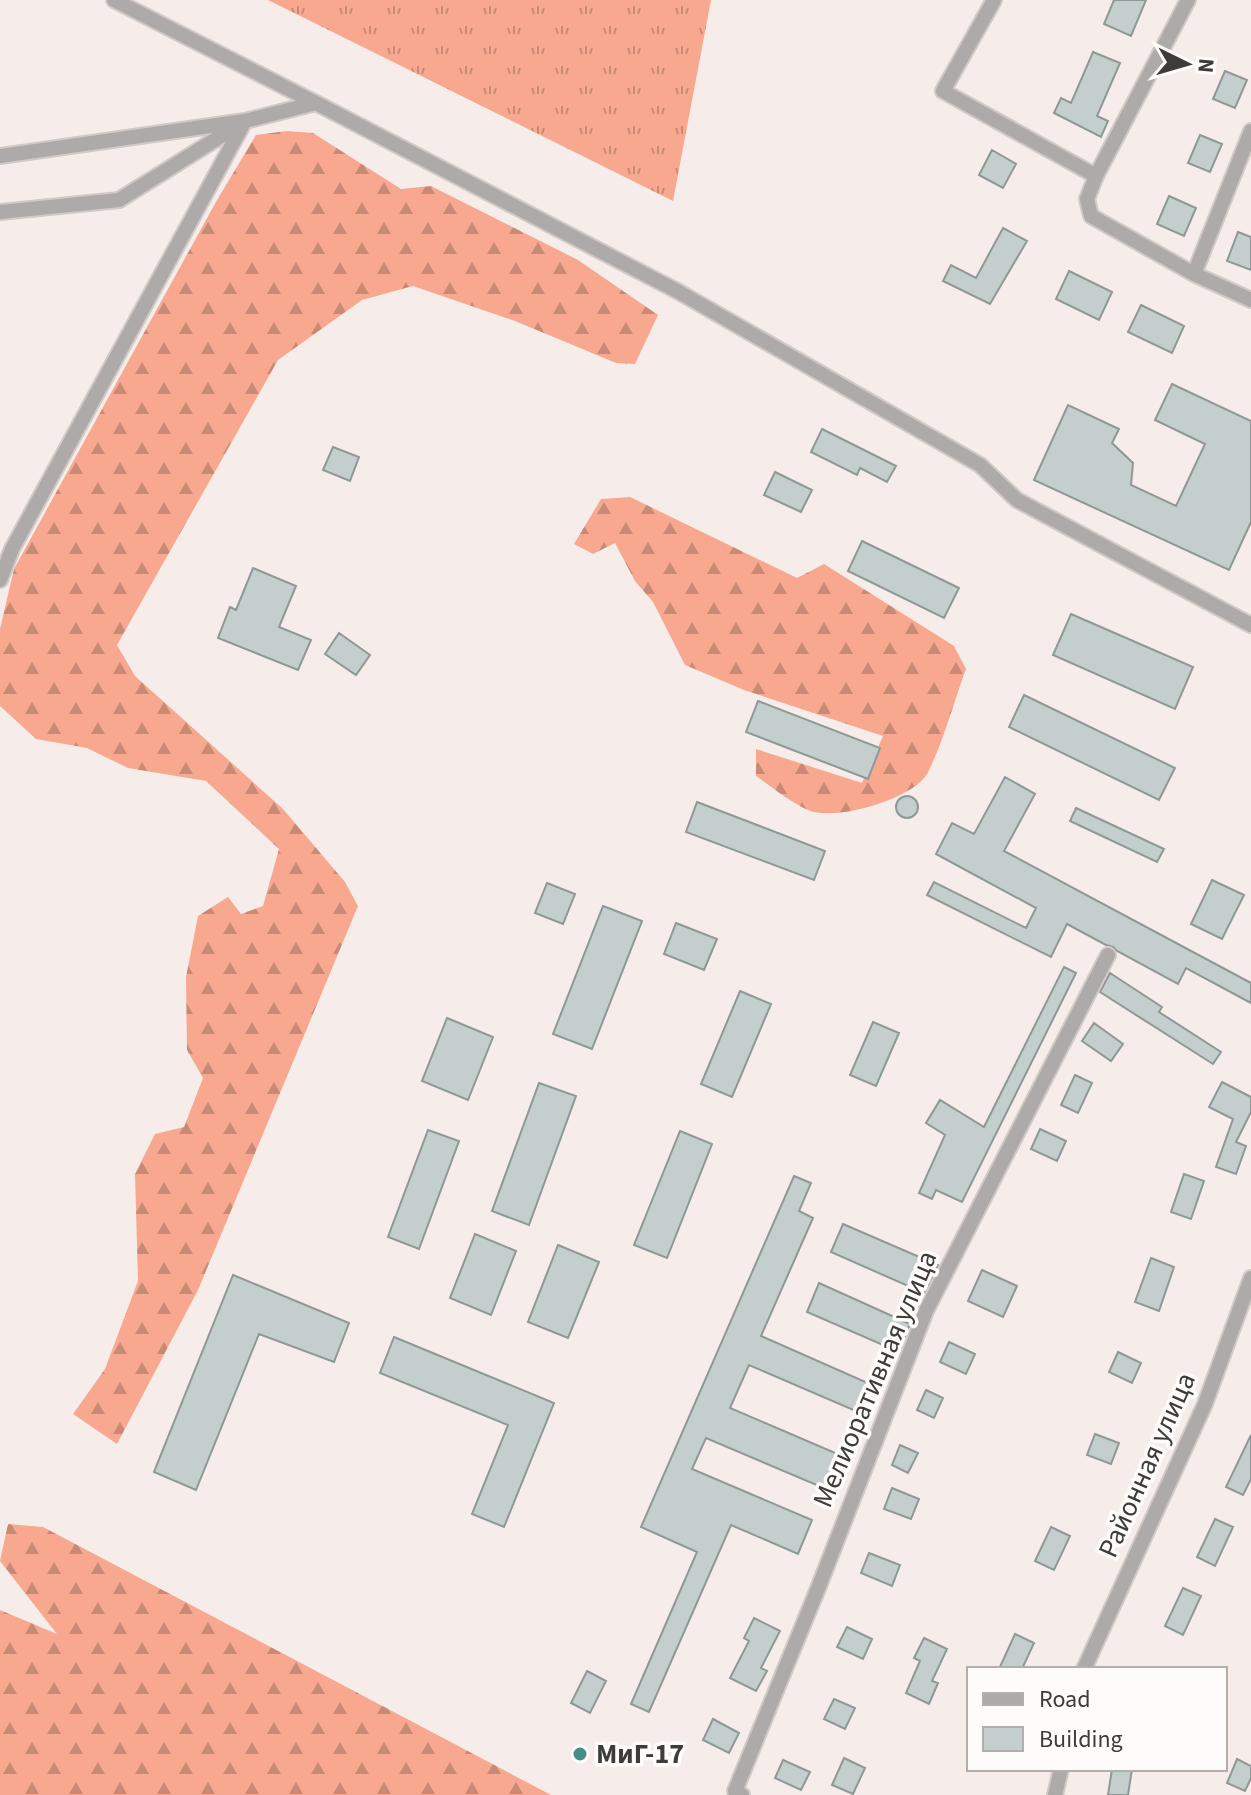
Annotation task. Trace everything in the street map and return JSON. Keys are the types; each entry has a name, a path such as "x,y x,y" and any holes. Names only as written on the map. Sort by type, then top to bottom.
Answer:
{"street":[{"path":"114,0 679,292 980,465 1017,500 1251,625"},
{"path":"994,0 943,91 1096,176"},
{"path":"1188,0 1087,199 1091,216 1194,274 1251,300"},
{"path":"0,156 245,121 316,103"},
{"path":"0,212 119,200 245,121"},
{"path":"0,580 12,549 245,121"},
{"path":"1194,274 1251,131"},
{"name":"Мелиоративная улица","path":"738,1793 926,1311 1108,955"},
{"name":"Районная улица","path":"1085,1667 1205,1404 1251,1278"},
{"path":"1055,1795 1061,1771"}],"green space":[{"path":"268,0 711,0 673,201"},
{"path":"287,131 313,133 401,189 431,186 578,260 658,315 635,364 616,363 515,321 413,286 362,300 278,360 117,645 135,676 283,809 345,882 358,906 198,1290 117,1444 73,1414 105,1369 138,1281 135,1174 155,1134 184,1127 203,1078 187,1050 186,977 198,916 228,897 241,914 263,906 279,849 206,781 128,768 87,748 36,739 0,706 0,629 14,569 217,200 256,135"},
{"path":"630,497 797,578 824,564 954,646 966,669 938,750 927,774 919,783 890,800 872,806 820,813 795,803 756,776 756,749 862,783 883,736 744,690 685,665 653,602 635,581 615,543 593,554 574,544 601,499"},
{"path":"8,1524 43,1527 551,1795 0,1795 0,1610 57,1634 0,1561"}],"building":[{"path":"1114,0 1146,0 1131,36 1104,24"},
{"path":"1093,52 1120,63 1097,116 1108,121 1101,137 1054,113 1061,98 1071,103"},
{"path":"1225,71 1247,80 1235,108 1213,99"},
{"path":"1200,135 1222,144 1210,172 1188,163"},
{"path":"992,150 1016,164 1003,188 979,175"},
{"path":"1169,196 1196,208 1184,236 1157,224"},
{"path":"1003,228 1027,241 990,304 943,281 951,265 976,278"},
{"path":"1238,232 1251,237 1251,270 1227,261"},
{"path":"1069,271 1112,292 1099,320 1056,299"},
{"path":"1141,305 1184,326 1172,353 1128,332"},
{"path":"1172,384 1251,421 1251,522 1229,570 1034,480 1068,405 1119,429 1112,443 1133,463 1131,485 1176,506 1205,444 1155,420"},
{"path":"822,429 896,466 887,482 860,468 857,475 811,452"},
{"path":"333,447 359,457 350,481 323,470"},
{"path":"775,472 812,490 801,512 764,495"},
{"path":"862,541 959,588 944,618 848,571"},
{"path":"253,568 296,586 279,627 311,640 298,670 218,638 230,607 236,610"},
{"path":"1071,614 1193,667 1175,709 1053,655"},
{"path":"339,633 370,655 356,675 325,654"},
{"path":"1024,695 1175,768 1159,800 1009,727"},
{"path":"758,701 880,748 868,779 746,732"},
{"path":"1005,777 1035,794 1004,851 1251,983 1251,1003 1186,968 1178,984 1067,924 1051,957 927,895 934,882 1026,928 1036,908 936,854 952,823 974,834"},
{"path":"907,796 915,799 918,807 915,815 907,818 899,815 896,807 899,799"},
{"path":"697,802 825,851 814,880 686,832"},
{"path":"1076,808 1164,849 1157,862 1070,821"},
{"path":"1212,880 1244,895 1222,939 1191,924"},
{"path":"547,883 575,894 563,924 535,913"},
{"path":"603,906 642,921 592,1049 553,1034"},
{"path":"676,923 717,939 704,970 664,954"},
{"path":"1064,967 1076,973 962,1202 936,1190 932,1199 919,1193 945,1135 926,1123 940,1100 984,1127"},
{"path":"1110,973 1162,1007 1159,1012 1221,1052 1213,1064 1100,992"},
{"path":"740,991 771,1004 732,1097 701,1084"},
{"path":"447,1018 493,1037 468,1100 422,1081"},
{"path":"873,1022 899,1033 876,1086 850,1075"},
{"path":"1094,1023 1123,1044 1111,1061 1082,1041"},
{"path":"1075,1075 1092,1083 1078,1113 1061,1105"},
{"path":"1222,1082 1251,1097 1251,1112 1236,1142 1246,1146 1236,1174 1216,1167 1233,1119 1209,1107"},
{"path":"539,1083 576,1096 529,1225 492,1211"},
{"path":"1040,1129 1066,1141 1057,1161 1031,1149"},
{"path":"428,1130 459,1141 419,1249 388,1237"},
{"path":"680,1131 712,1144 667,1258 634,1245"},
{"path":"1184,1174 1204,1181 1191,1219 1171,1212"},
{"path":"794,1176 811,1183 799,1211 813,1218 761,1336 870,1384 858,1412 749,1365 730,1408 840,1455 826,1489 706,1438 692,1469 812,1520 798,1554 731,1525 649,1712 631,1704 697,1552 641,1527"},
{"path":"843,1224 938,1265 924,1293 831,1252"},
{"path":"475,1234 516,1251 491,1315 450,1298"},
{"path":"558,1245 599,1262 568,1338 528,1322"},
{"path":"1151,1258 1174,1267 1159,1311 1135,1302"},
{"path":"982,1270 1017,1286 1003,1317 968,1301"},
{"path":"233,1275 349,1323 334,1362 259,1334 196,1490 154,1472"},
{"path":"819,1283 910,1324 899,1352 807,1312"},
{"path":"394,1337 554,1403 504,1527 472,1514 508,1425 380,1373"},
{"path":"949,1342 975,1354 966,1374 940,1362"},
{"path":"1118,1352 1141,1363 1132,1383 1109,1372"},
{"path":"926,1390 943,1398 934,1418 917,1410"},
{"path":"1095,1434 1119,1443 1111,1464 1087,1455"},
{"path":"1251,1435 1251,1479 1243,1495 1226,1487"},
{"path":"900,1445 918,1453 908,1473 892,1465"},
{"path":"892,1488 919,1499 911,1519 884,1509"},
{"path":"1215,1519 1233,1527 1215,1566 1197,1557"},
{"path":"1051,1527 1070,1536 1054,1570 1035,1561"},
{"path":"869,1553 900,1565 892,1586 861,1573"},
{"path":"1183,1588 1201,1596 1183,1635 1165,1626"},
{"path":"754,1618 780,1631 761,1668 767,1671 756,1691 730,1678 749,1641 744,1638"},
{"path":"847,1627 872,1639 863,1659 837,1647"},
{"path":"1015,1634 1034,1643 1023,1667 1000,1667"},
{"path":"924,1638 947,1649 932,1681 938,1683 929,1704 906,1693 920,1661 914,1658"},
{"path":"587,1671 606,1681 590,1713 571,1703"},
{"path":"834,1699 855,1708 845,1729 824,1719"},
{"path":"713,1719 739,1733 729,1753 703,1740"},
{"path":"844,1758 865,1768 853,1794 832,1785"},
{"path":"1237,1759 1251,1766 1251,1778 1245,1791 1227,1783"},
{"path":"783,1760 810,1772 801,1790 775,1778"},
{"path":"1112,1771 1132,1771 1128,1795 1108,1795"}],"place":[{"name":"МиГ-17","path":"580,1754"}]}
